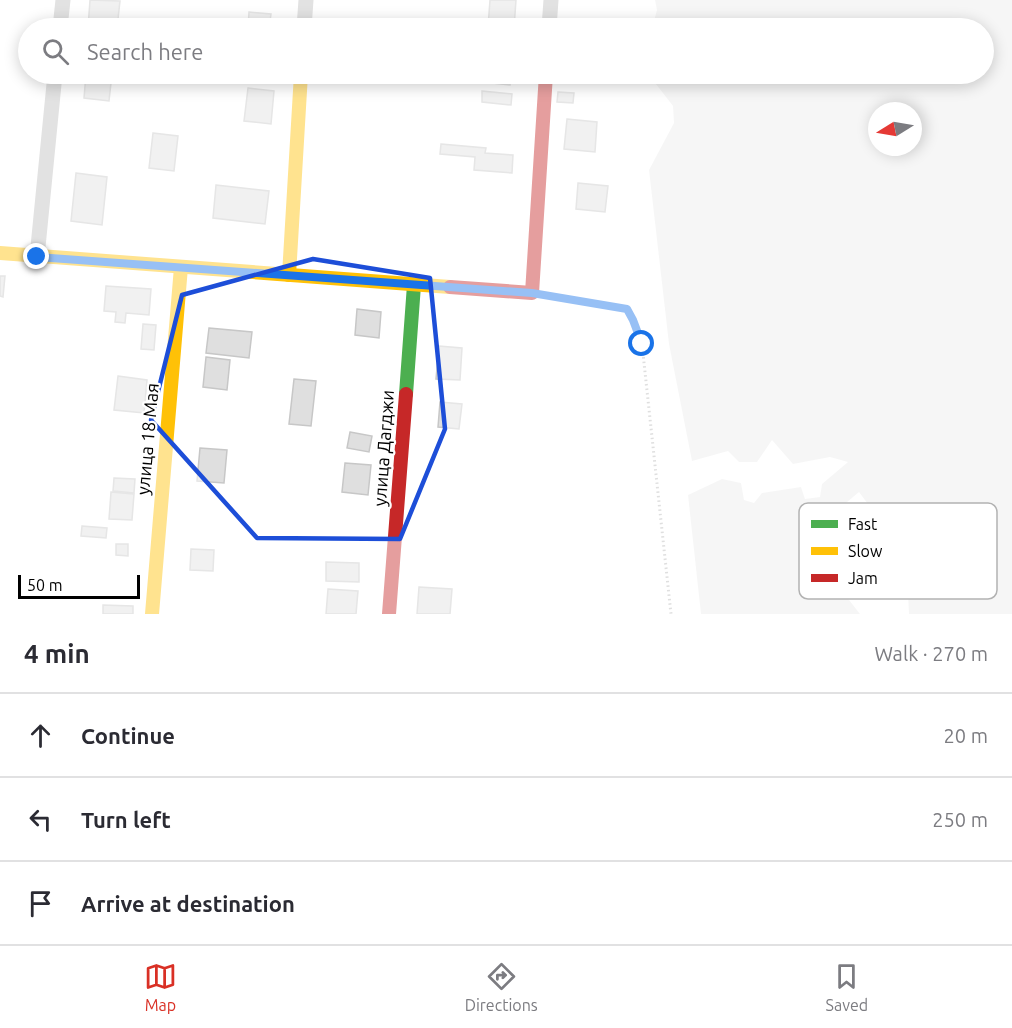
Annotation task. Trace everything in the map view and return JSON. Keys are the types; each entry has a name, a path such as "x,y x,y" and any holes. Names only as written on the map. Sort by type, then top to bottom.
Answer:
{"street":[{"path":"61,18 63,0"},
{"path":"305,18 306,0"},
{"path":"550,18 551,0"},
{"path":"37,257 54,84"},
{"path":"289,275 301,84"},
{"path":"0,253 532,293 545,84"},
{"name":"улица 18 Мая","path":"152,614 181,267"},
{"name":"улица Дагджи","path":"389,614 414,285"}],"path":[{"path":"532,293 627,309 633,320 642,344 670,614"}],"highlighted area":[{"path":"313,259 430,278 445,429 400,539 257,538 151,420 182,295"}],"shaded area":[{"path":"655,0 1012,0 1012,614 909,614 908,599 997,599 997,503 867,503 859,492 846,503 799,503 799,599 848,599 860,614 701,614 688,495 722,479 741,483 744,500 754,503 762,493 801,487 805,499 820,497 822,484 848,462 830,457 793,464 772,440 757,462 739,462 728,451 692,461 669,344 649,170 674,123 673,106 656,84 994,84 994,18 655,18 657,10"}],"building":[{"path":"90,0 120,1 118,18 89,18"},
{"path":"490,0 516,0 515,18 489,18"},
{"path":"249,12 271,14 270,18 249,18"},
{"path":"85,84 111,84 109,101 84,98"},
{"path":"248,88 274,91 271,124 244,121"},
{"path":"482,91 512,94 511,105 482,102"},
{"path":"558,92 574,93 573,103 557,102"},
{"path":"567,119 597,122 595,152 564,149"},
{"path":"153,133 178,136 174,171 149,168"},
{"path":"441,144 486,148 485,153 513,155 512,173 474,170 475,157 440,154"},
{"path":"76,173 107,177 102,225 71,221"},
{"path":"578,183 608,186 605,212 576,209"},
{"path":"216,185 269,191 265,224 213,218"},
{"path":"0,276 5,276 3,297 0,296"},
{"path":"106,286 151,289 149,315 126,313 125,323 115,322 116,312 104,311"},
{"path":"357,309 381,312 379,338 355,335"},
{"path":"143,324 156,325 154,350 141,349"},
{"path":"209,328 252,332 249,358 206,353"},
{"path":"439,346 462,348 460,380 436,379"},
{"path":"206,357 230,360 227,390 203,387"},
{"path":"118,376 147,380 144,413 114,410"},
{"path":"294,379 316,381 311,426 289,424"},
{"path":"440,402 462,404 459,429 438,427"},
{"path":"350,432 372,436 369,452 347,448"},
{"path":"200,448 227,450 224,483 197,481"},
{"path":"345,463 371,465 368,495 342,492"},
{"path":"114,478 135,479 134,493 113,491"},
{"path":"111,492 134,494 132,520 109,519"},
{"path":"82,526 107,528 106,538 81,536"},
{"path":"116,544 128,544 128,556 116,555"},
{"path":"191,549 214,550 213,571 190,570"},
{"path":"326,562 359,563 359,582 326,581"},
{"path":"419,587 452,589 450,614 417,614"},
{"path":"328,589 358,591 356,614 326,614"},
{"path":"103,605 133,606 133,614 103,614"}],"traffic: fast":[{"path":"406,394 414,285"}],"traffic: slow":[{"path":"289,275 300,84"},
{"path":"0,253 450,287"},
{"path":"152,614 181,267"}],"traffic: jam":[{"path":"450,287 532,293 545,84"},
{"path":"389,614 406,394"}],"route":[{"path":"37,257 532,293 627,309 642,344"}]}
